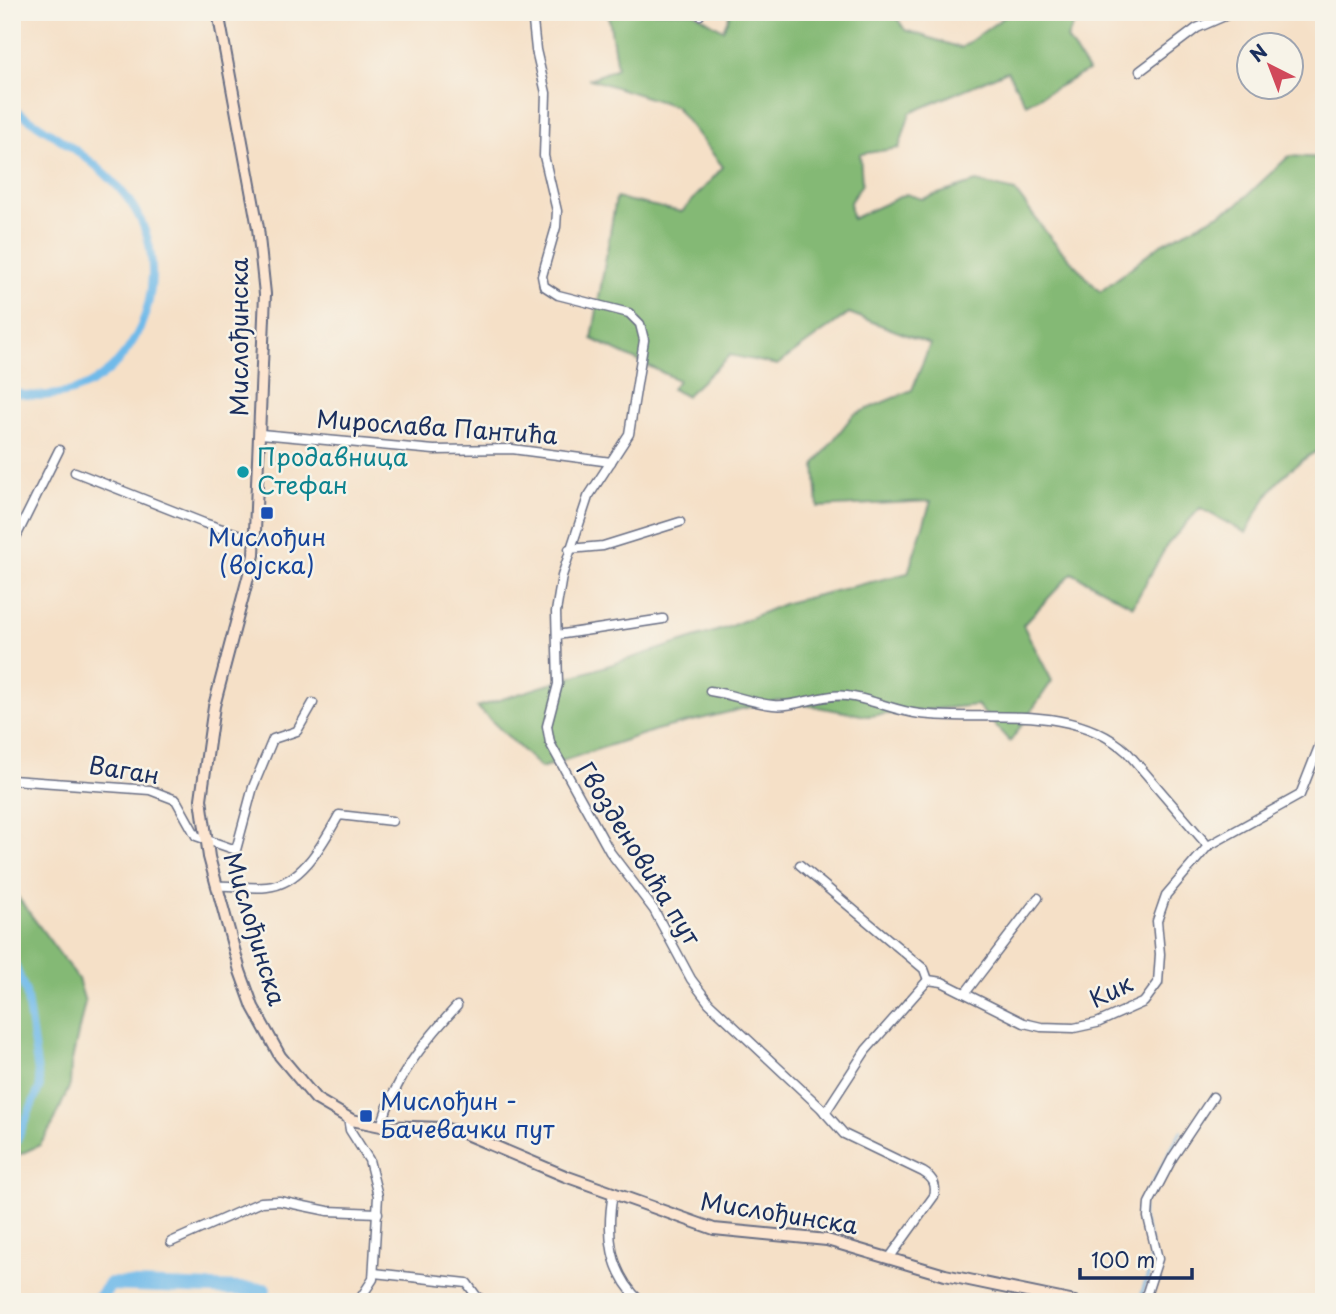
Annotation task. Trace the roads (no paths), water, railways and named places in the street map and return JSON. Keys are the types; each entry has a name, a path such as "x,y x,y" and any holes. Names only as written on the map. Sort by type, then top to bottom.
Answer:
{"main road":[{"name":"Мислођинска","path":"218,12 264,269 261,434 253,568 210,728 201,791 207,842 217,886 249,996 280,1056 316,1099 348,1118 381,1125 442,1128 461,1132 565,1177 714,1229 827,1240 957,1278 1075,1302"}],"street":[{"name":"Гвозденовића пут","path":"532,12 545,93 544,156 558,211 542,276 544,286 558,295 629,313 643,330 632,426 588,497 569,549 556,612 558,684 547,726 548,736 576,792 620,867 665,927 700,992 844,1134 923,1172 935,1184 934,1196 890,1257"},
{"path":"1140,71 1197,28 1234,12"},
{"name":"Мирослава Пантића","path":"261,434 434,450 512,449 611,462"},
{"path":"12,545 59,450"},
{"path":"75,472 256,540"},
{"path":"569,549 603,546 680,522"},
{"path":"557,635 663,618"},
{"path":"710,691 775,706 807,699 846,696 919,714 1017,716 1078,725 1113,739 1208,846"},
{"path":"207,842 236,850 253,787 273,739 297,731 313,704"},
{"name":"Кик","path":"928,980 942,982 966,992 1024,1023 1055,1028 1097,1023 1144,1002 1158,983 1160,954 1157,921 1161,903 1208,846 1300,795 1324,734"},
{"name":"Ваган","path":"12,780 150,790 176,800 196,836 207,842"},
{"path":"217,886 265,887 289,881 322,844 339,816 392,821"},
{"path":"800,865 924,969 928,980 866,1050 825,1113"},
{"path":"966,992 1038,898"},
{"path":"381,1125 403,1070 422,1044 457,1006"},
{"path":"1144,1302 1158,1265 1158,1250 1149,1217 1149,1203 1173,1157 1213,1097"},
{"path":"348,1118 349,1126 378,1188 374,1273 370,1286 358,1302"},
{"path":"613,1193 610,1246 614,1264 629,1291 641,1302"},
{"path":"170,1242 261,1202 279,1201 328,1211 378,1213"},
{"path":"374,1273 467,1283 477,1297 488,1302"}],"waterway":[{"path":"12,108 85,157 118,187 132,204 142,223 150,248 152,275 149,301 140,327 128,350 110,369 89,384 64,393 31,396 12,391"},
{"path":"12,958 26,992 40,1086 12,1152"},
{"path":"1139,1302 1151,1266 1151,1244 1142,1217 1143,1201 1181,1131"},
{"path":"97,1302 110,1284 264,1290"}],"place":[{"name":"Продавница Стефан","path":"243,472"},
{"name":"Мислођин (војска)","path":"267,513"},
{"name":"Мислођин - Бачевачки пут","path":"366,1116"}]}
